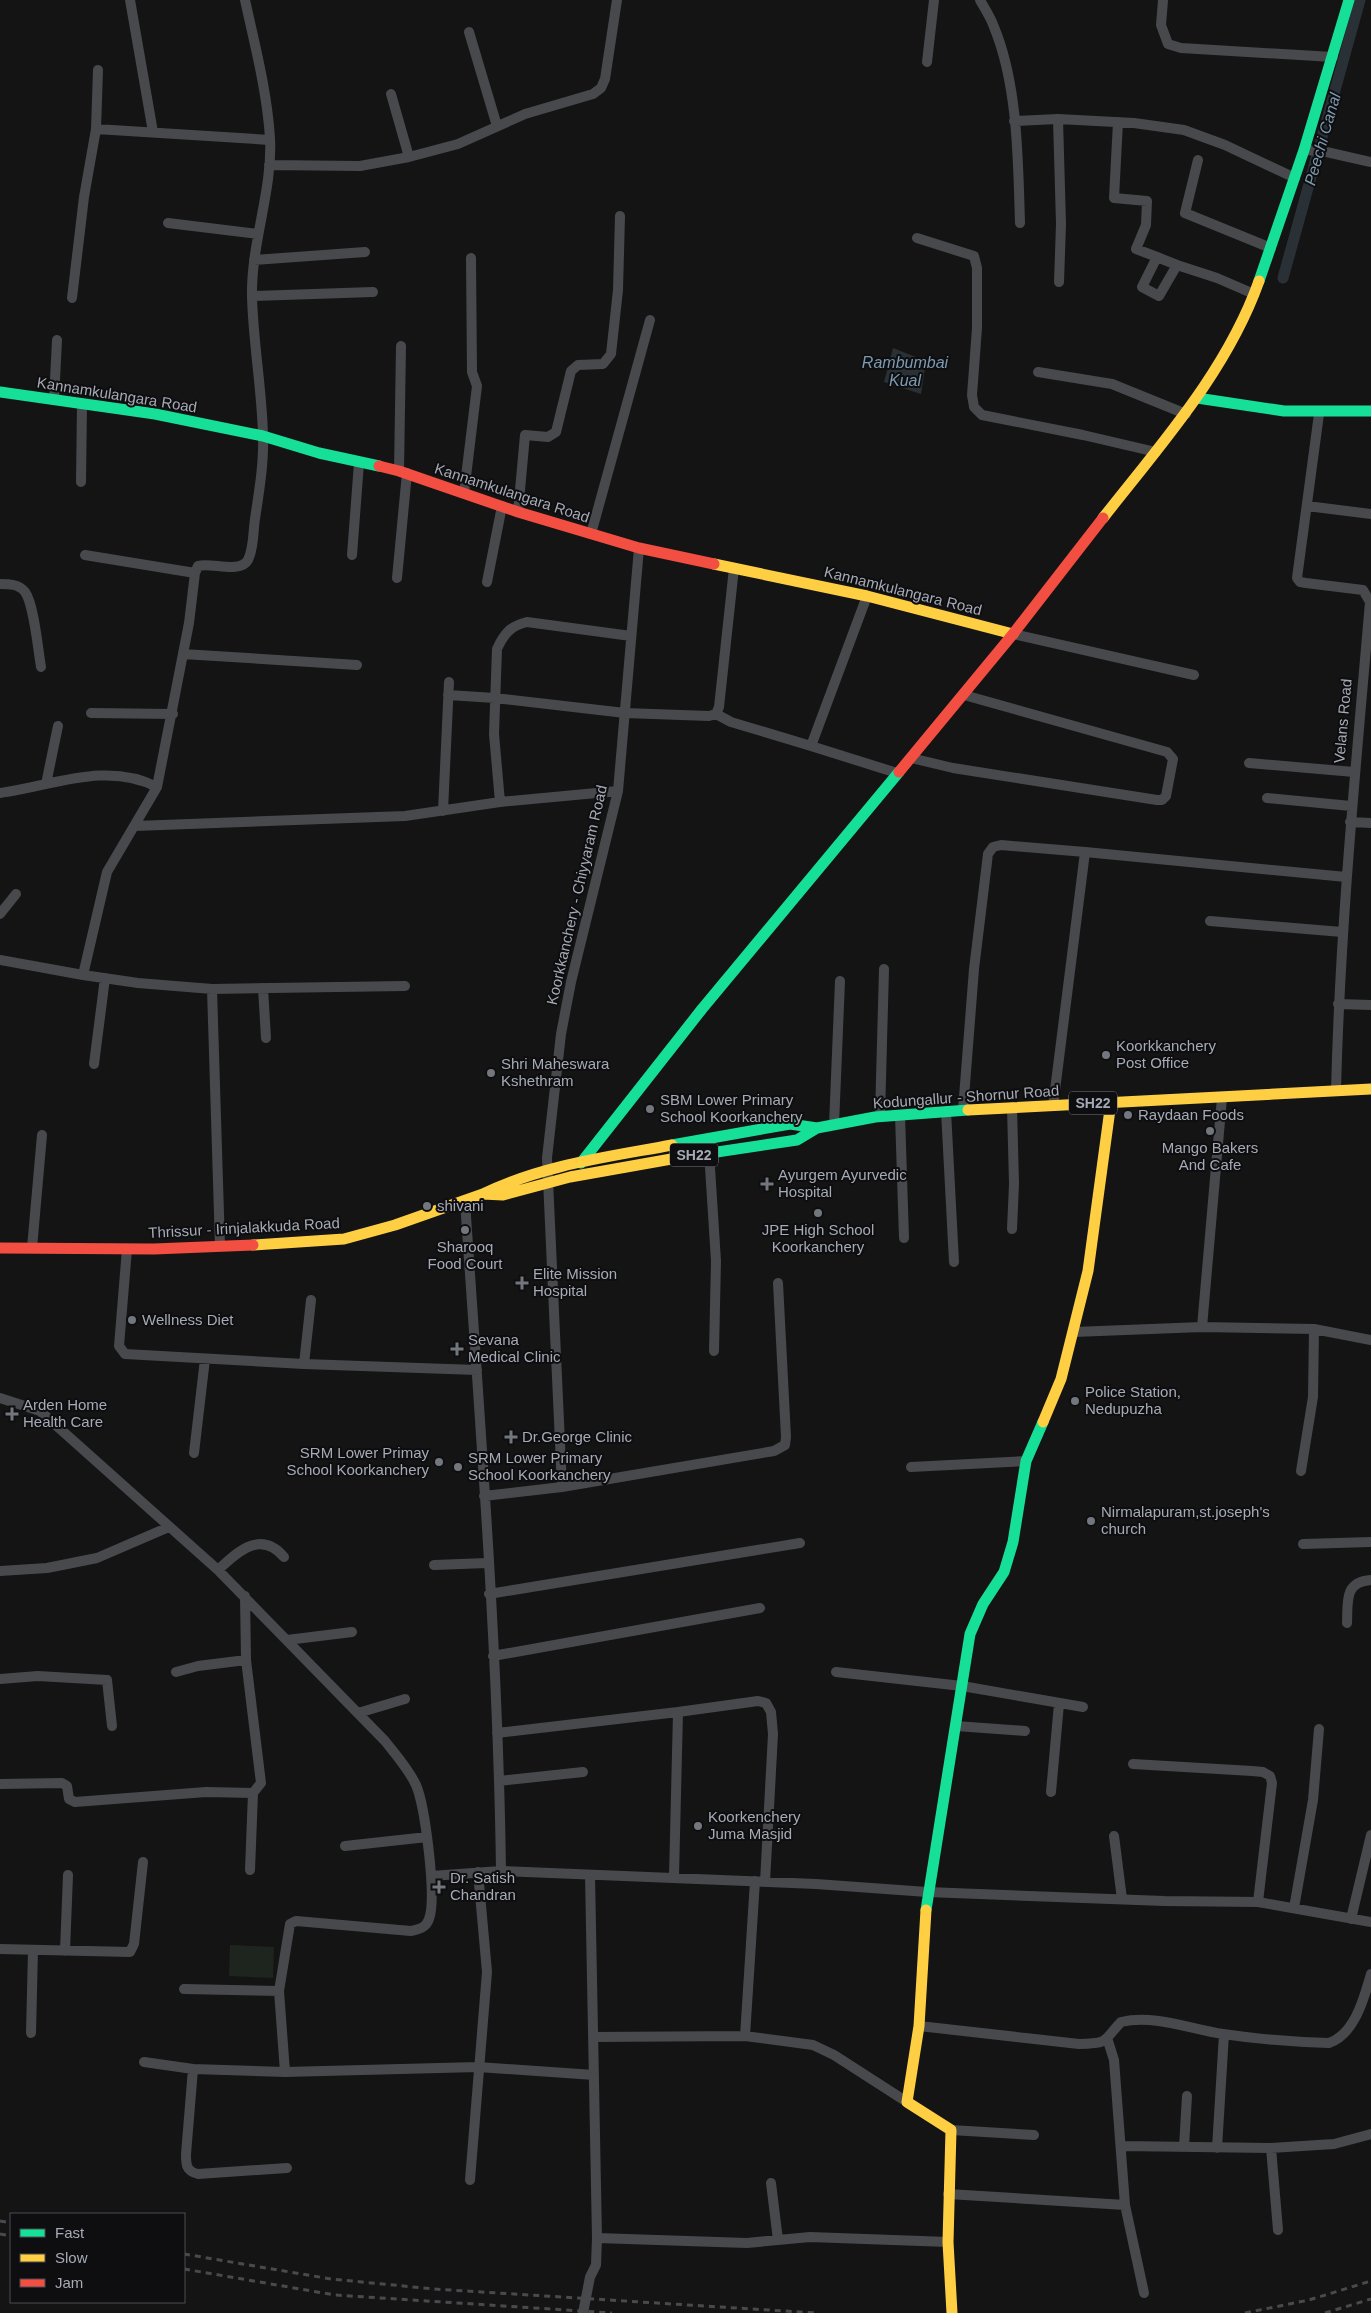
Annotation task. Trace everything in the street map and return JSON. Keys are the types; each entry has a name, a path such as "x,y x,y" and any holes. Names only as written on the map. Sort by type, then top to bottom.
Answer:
{"main road":[{"path":"581,1163 702,1009 964,695 1197,398 1238,329 1254,294 1295,178 1313,151 1333,57 1348,0"},
{"name":"Kannamkulangara Road","path":"0,392 155,414 263,436 359,463 403,472 518,512 639,548 867,596 1013,634"},
{"path":"1197,398 1239,407 1319,414 1371,410"},
{"name":"Kodungallur - Shornur Road","path":"547,1176 570,1177 709,1152 797,1140 817,1128 880,1116 1012,1107 1222,1098 1371,1089"},
{"path":"952,2313 948,2242 951,2130 907,2102 919,2026 927,1892 970,1634 983,1604 1004,1572 1013,1542 1026,1461 1061,1380 1074,1332 1088,1271 1111,1102"},
{"path":"547,1176 581,1163 790,1124 817,1128"},
{"name":"Thrissur - Irinjalakkuda Road","path":"0,1248 128,1249 344,1239 395,1225 465,1201 503,1183 547,1176"}],"street":[{"path":"130,0 153,132"},
{"path":"83,975 107,872 136,826 157,787 173,714 195,573 198,566 204,564 237,567 248,561 258,500 263,436 252,296 254,260 269,165 270,140 267,98 245,0"},
{"path":"269,165 360,166 409,157 458,144 526,114 593,94 601,88 605,79 616,0"},
{"path":"926,62 934,0"},
{"path":"980,0 994,27 1009,78 1018,173 1020,223"},
{"path":"1162,0 1160,26 1168,44 1181,48 1333,57"},
{"path":"469,32 497,126"},
{"path":"72,298 84,197 96,128 98,70"},
{"path":"391,94 409,157"},
{"path":"1014,121 1058,118 1118,122 1184,130 1225,145 1295,178"},
{"path":"1058,118 1061,224 1059,282"},
{"path":"1118,122 1114,198 1147,201 1146,225 1136,249 1175,265 1217,278 1254,294"},
{"path":"96,128 270,140"},
{"path":"1313,151 1371,162"},
{"path":"1198,160 1185,213 1271,248"},
{"path":"518,512 525,435 548,437 556,432 571,371 578,365 603,364 611,354 618,290 620,216"},
{"path":"168,223 258,234"},
{"path":"916,238 974,256 977,268 978,328 972,396 974,407 982,415 1156,452"},
{"path":"254,260 365,252"},
{"path":"1157,257 1142,287 1158,296 1175,265"},
{"path":"464,493 477,386 472,372 472,258"},
{"path":"252,296 373,292"},
{"path":"591,534 650,320"},
{"path":"54,400 57,340"},
{"path":"397,578 403,472 401,346"},
{"path":"1038,372 1112,384 1186,414"},
{"path":"81,482 82,404"},
{"name":"Velans Road","path":"1319,414 1297,569 1300,582 1367,589 1370,602 1367,665 1354,772 1342,932 1336,1091"},
{"path":"352,555 359,463"},
{"path":"487,582 502,506"},
{"path":"1307,506 1371,514"},
{"name":"Koorkkanchery - Chiyyaram Road","path":"562,1487 547,1158 561,1034 571,982 618,791 639,548"},
{"path":"85,555 195,573"},
{"path":"716,714 720,707 734,568"},
{"path":"0,584 16,585 25,591 30,603 41,667"},
{"path":"811,746 867,596"},
{"path":"500,802 494,734 497,649 503,636 513,626 527,622 631,636"},
{"path":"1013,634 1194,675"},
{"path":"183,654 357,665"},
{"path":"443,811 449,682"},
{"path":"448,695 496,698 624,713 709,716 716,714 731,722 897,773"},
{"path":"911,758 953,768 1157,800 1166,796 1173,759 1167,752 964,695"},
{"path":"91,713 173,714"},
{"path":"46,784 58,726"},
{"path":"1248,763 1354,772"},
{"path":"0,793 30,789 90,776 126,775 141,778 157,787"},
{"path":"136,826 405,816 500,802 618,791"},
{"path":"1267,798 1351,806"},
{"path":"1350,822 1371,823"},
{"path":"963,1110 974,969 988,854 993,847 1001,845 1085,852 1346,878"},
{"path":"1053,1106 1085,852"},
{"path":"0,914 16,894"},
{"path":"1210,921 1342,932"},
{"path":"0,960 138,983 212,989 405,986"},
{"path":"880,1116 884,969"},
{"path":"94,1064 105,978"},
{"path":"834,1125 840,981"},
{"path":"263,988 266,1038"},
{"path":"212,989 220,1246"},
{"path":"1338,1004 1371,1005"},
{"path":"1202,1327 1222,1098"},
{"path":"1012,1107 1014,1184 1012,1229"},
{"path":"946,1111 954,1262"},
{"path":"900,1115 904,1238"},
{"path":"32,1248 42,1135"},
{"path":"709,1152 716,1261 714,1352"},
{"path":"465,1201 477,1370 493,1656 501,1870"},
{"path":"128,1249 119,1346 125,1354 304,1364 477,1370"},
{"path":"484,1496 562,1487 774,1451 784,1446 786,1437 778,1283"},
{"path":"304,1364 312,1300"},
{"path":"1074,1332 1202,1327 1314,1329 1371,1340"},
{"path":"1301,1471 1313,1397 1314,1329"},
{"path":"194,1454 205,1359"},
{"path":"0,1398 40,1411 246,1596 358,1713 407,1768 417,1787 427,1837 431,1876 430,1918 424,1927 411,1931 296,1921 290,1924 279,1991 285,2072"},
{"path":"911,1467 1026,1461"},
{"path":"0,1571 47,1568 97,1558 169,1528"},
{"path":"1303,1544 1371,1542"},
{"path":"489,1594 800,1543"},
{"path":"218,1570 239,1549 260,1544 275,1546 284,1557"},
{"path":"434,1566 487,1563"},
{"path":"1347,1623 1349,1594 1353,1586 1360,1581 1371,1580"},
{"path":"246,1596 246,1660 262,1783 253,1793 250,1870"},
{"path":"493,1656 760,1608"},
{"path":"287,1640 352,1632"},
{"path":"176,1672 198,1666 246,1660"},
{"path":"836,1672 962,1686 1083,1707"},
{"path":"0,1680 38,1676 107,1680 112,1726"},
{"path":"358,1713 405,1699"},
{"path":"497,1733 758,1701 766,1703 771,1712 773,1734 745,2036"},
{"path":"1051,1792 1059,1704"},
{"path":"674,1877 678,1712"},
{"path":"956,1726 1025,1731"},
{"path":"1294,1908 1313,1800 1319,1729"},
{"path":"1133,1764 1252,1770 1263,1772 1270,1776 1272,1783 1258,1902"},
{"path":"499,1781 583,1772"},
{"path":"0,1784 62,1783 67,1786 69,1799 74,1802 206,1792 253,1793"},
{"path":"1351,1919 1371,1835"},
{"path":"1114,1836 1122,1899"},
{"path":"345,1846 427,1837"},
{"path":"0,1949 130,1952 134,1944 143,1862"},
{"path":"431,1876 501,1870 760,1881 927,1892 1258,1902 1371,1922"},
{"path":"470,2180 487,1972 478,1872"},
{"path":"65,1950 68,1875"},
{"path":"583,2313 590,2277 596,2265 597,2238 590,1875"},
{"path":"31,2033 33,1950"},
{"path":"919,2026 1080,2044 1098,2044 1108,2040 1121,2022 1132,2019 1158,2021 1224,2034 1322,2043 1339,2040 1348,2030 1364,1996 1371,1974"},
{"path":"184,1989 279,1991"},
{"path":"1217,2148 1224,2034"},
{"path":"593,2037 745,2036 813,2045 834,2055 907,2102"},
{"path":"1108,2040 1114,2060 1125,2205 1144,2293"},
{"path":"144,2062 193,2069 285,2072 478,2068 594,2075"},
{"path":"193,2069 186,2167 191,2172 198,2174 286,2168"},
{"path":"1184,2147 1187,2096"},
{"path":"951,2130 1034,2135"},
{"path":"1122,2146 1271,2148 1334,2144 1371,2134"},
{"path":"1271,2148 1278,2230"},
{"path":"771,2182 778,2240"},
{"path":"948,2194 1125,2205"},
{"path":"597,2238 747,2243 810,2237 948,2242"}],"shaded area":[{"path":"230,1945 274,1947 273,1978 229,1976"}],"water":[{"name":"Rambumbai Kual","path":"893,348 926,361 921,394 884,382"}],"waterway":[{"name":"Peechi Canal","path":"1283,278 1360,0"}],"railway":[{"path":"0,2221 10,2223"},
{"path":"0,2234 10,2236"},
{"path":"185,2254 331,2279 434,2289 816,2313"},
{"path":"185,2269 335,2295 612,2313"},
{"path":"1245,2313 1309,2300 1371,2281"},
{"path":"1325,2313 1371,2299"}],"traffic: fast":[{"path":"1259,281 1304,150 1349,0"},
{"path":"0,392 155,414 263,436 319,453 379,466"},
{"path":"1197,398 1284,411 1371,411"},
{"path":"581,1163 702,1009 899,772"},
{"path":"677,1158 797,1140 817,1128 875,1117 968,1110"},
{"path":"672,1145 790,1124 817,1128"},
{"path":"926,1910 970,1634 983,1604 1004,1572 1013,1542 1026,1461 1043,1422"}],"traffic: slow":[{"path":"1103,518 1191,406 1211,376 1229,346 1259,281"},
{"path":"714,564 867,596 1013,634"},
{"path":"968,1110 1371,1089"},
{"path":"1043,1422 1061,1379 1088,1271 1111,1102"},
{"path":"483,1194 505,1184 552,1169 672,1145"},
{"path":"253,1245 344,1239 395,1225 483,1194 503,1195 570,1177 677,1158"},
{"path":"926,1910 919,2026 907,2102 951,2130 948,2242 952,2313"}],"traffic: jam":[{"path":"379,466 399,471 518,512 639,548 714,564"},
{"path":"899,772 1013,634 1103,518"},
{"path":"0,1248 154,1249 253,1245"}],"place":[{"name":"Koorkkanchery Post Office","path":"1106,1055"},
{"name":"Shri Maheswara Kshethram","path":"491,1073"},
{"name":"SBM Lower Primary School Koorkanchery","path":"650,1109"},
{"name":"Raydaan Foods","path":"1128,1115"},
{"name":"Mango Bakers And Cafe","path":"1210,1131"},
{"name":"Ayurgem Ayurvedic Hospital","path":"767,1184"},
{"name":"shivani","path":"427,1206"},
{"name":"JPE High School Koorkanchery","path":"818,1213"},
{"name":"Sharooq Food Court","path":"465,1230"},
{"name":"Elite Mission Hospital","path":"522,1283"},
{"name":"Wellness Diet","path":"132,1320"},
{"name":"Sevana Medical Clinic","path":"457,1349"},
{"name":"Police Station, Nedupuzha","path":"1075,1401"},
{"name":"Arden Home Health Care","path":"12,1414"},
{"name":"Dr.George Clinic","path":"511,1437"},
{"name":"SRM Lower Primay School Koorkanchery","path":"439,1462"},
{"name":"SRM Lower Primary School Koorkanchery","path":"458,1467"},
{"name":"Nirmalapuram,st.joseph's church","path":"1091,1521"},
{"name":"Koorkenchery Juma Masjid","path":"698,1826"},
{"name":"Dr. Satish Chandran","path":"439,1887"}]}
